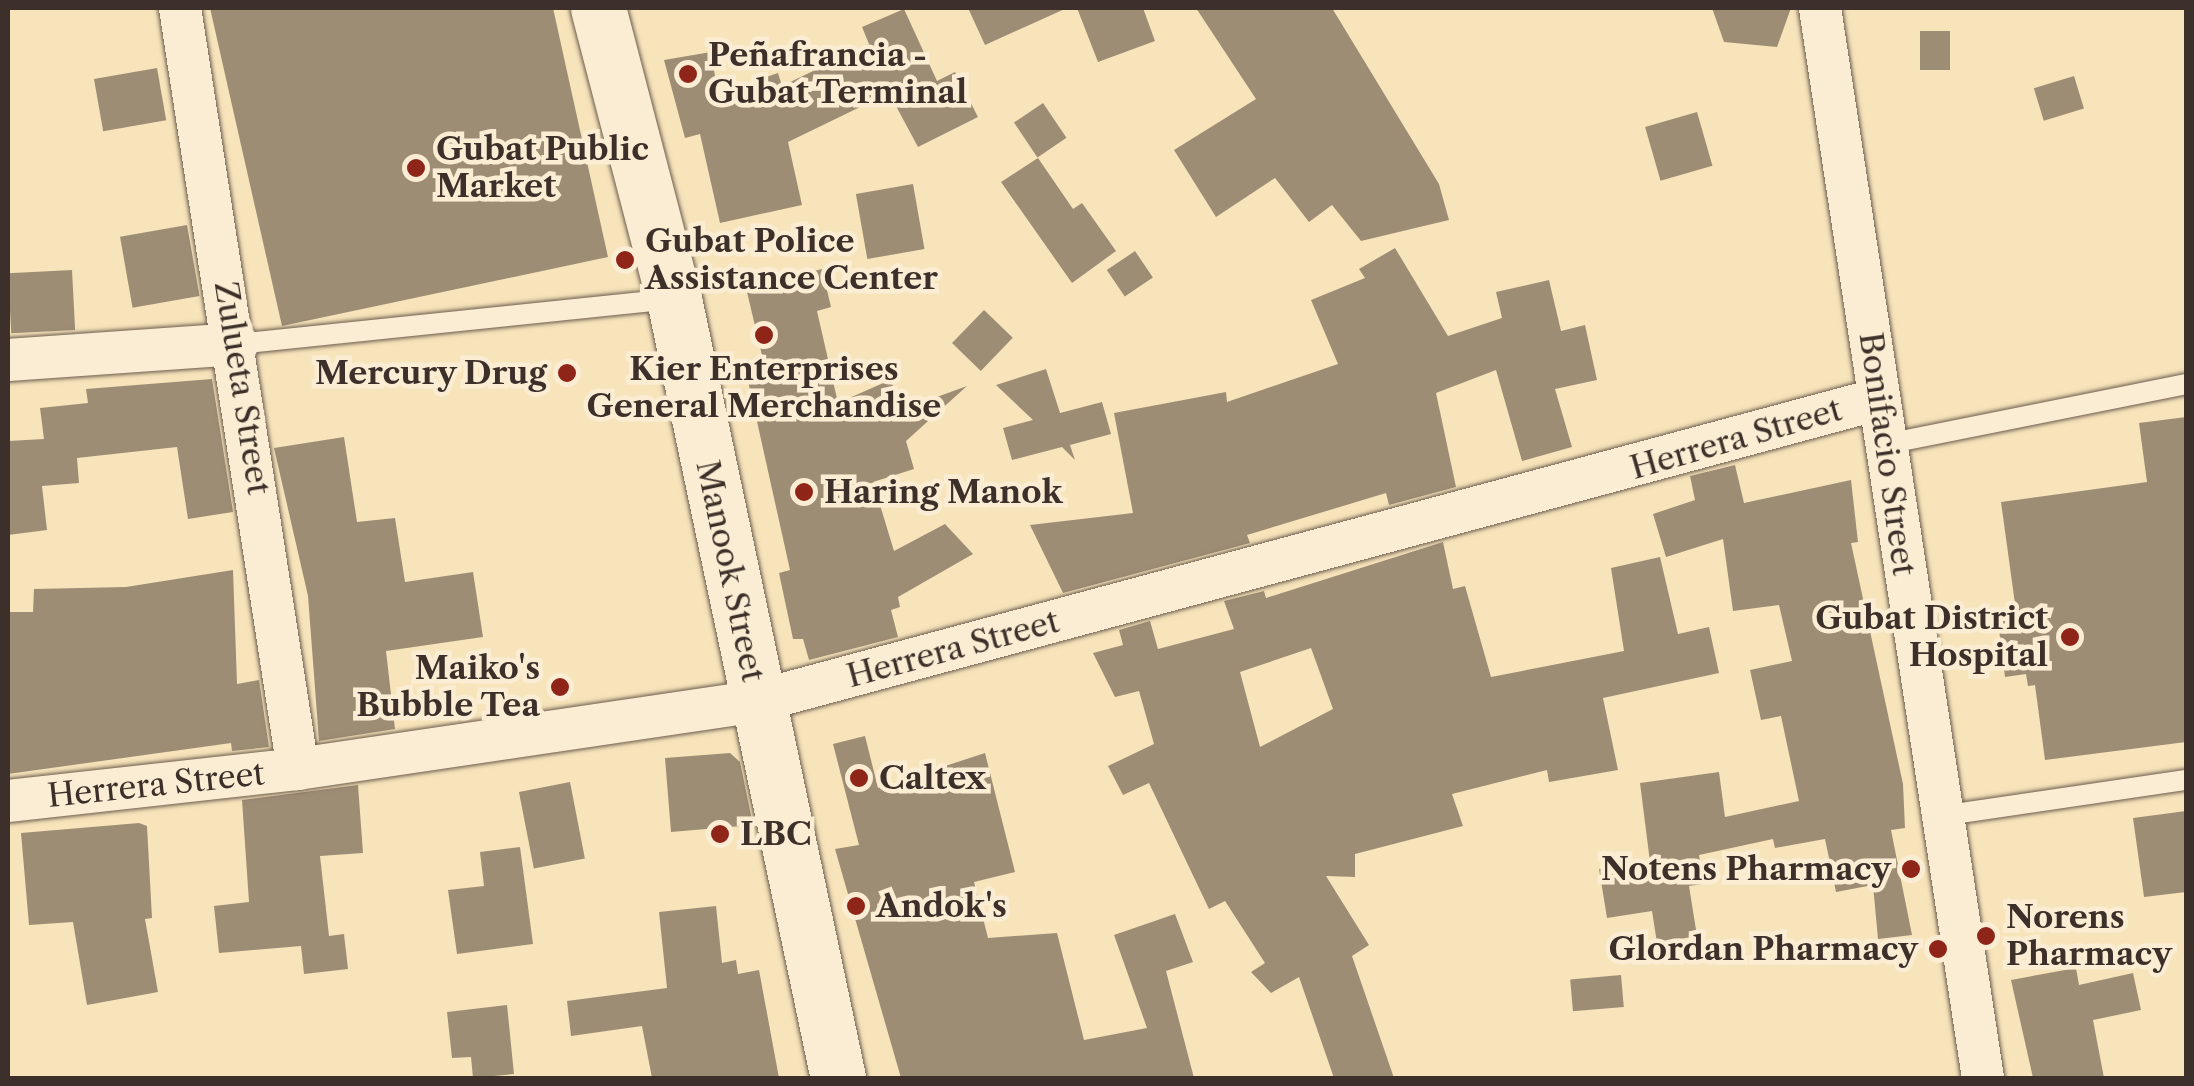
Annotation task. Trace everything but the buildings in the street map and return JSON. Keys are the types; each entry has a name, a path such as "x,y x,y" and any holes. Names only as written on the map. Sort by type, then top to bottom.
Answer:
{"main road":[{"name":"Manook Street","path":"598,8 674,299 838,1078"}],"street":[{"name":"Zulueta Street","path":"180,8 237,344 298,769"},
{"name":"Bonifacio Street","path":"1820,8 1983,1078"},
{"path":"8,360 237,344"},
{"name":"Herrera Street","path":"8,801 298,769 758,701 1879,398"}],"lane":[{"path":"237,344 674,299"},
{"path":"1886,444 2186,384"},
{"path":"1941,816 2186,780"}],"place":[{"name":"Peñafrancia - Gubat Terminal","path":"688,74"},
{"name":"Gubat Public Market","path":"416,168"},
{"name":"Gubat Police Assistance Center","path":"625,260"},
{"name":"Kier Enterprises General Merchandise","path":"764,335"},
{"name":"Mercury Drug","path":"567,373"},
{"name":"Haring Manok","path":"804,492"},
{"name":"Gubat District Hospital","path":"2070,637"},
{"name":"Maiko's Bubble Tea","path":"560,687"},
{"name":"Caltex","path":"859,778"},
{"name":"LBC","path":"720,834"},
{"name":"Notens Pharmacy","path":"1911,869"},
{"name":"Andok's","path":"856,906"},
{"name":"Norens Pharmacy","path":"1986,936"},
{"name":"Glordan Pharmacy","path":"1938,949"}]}
